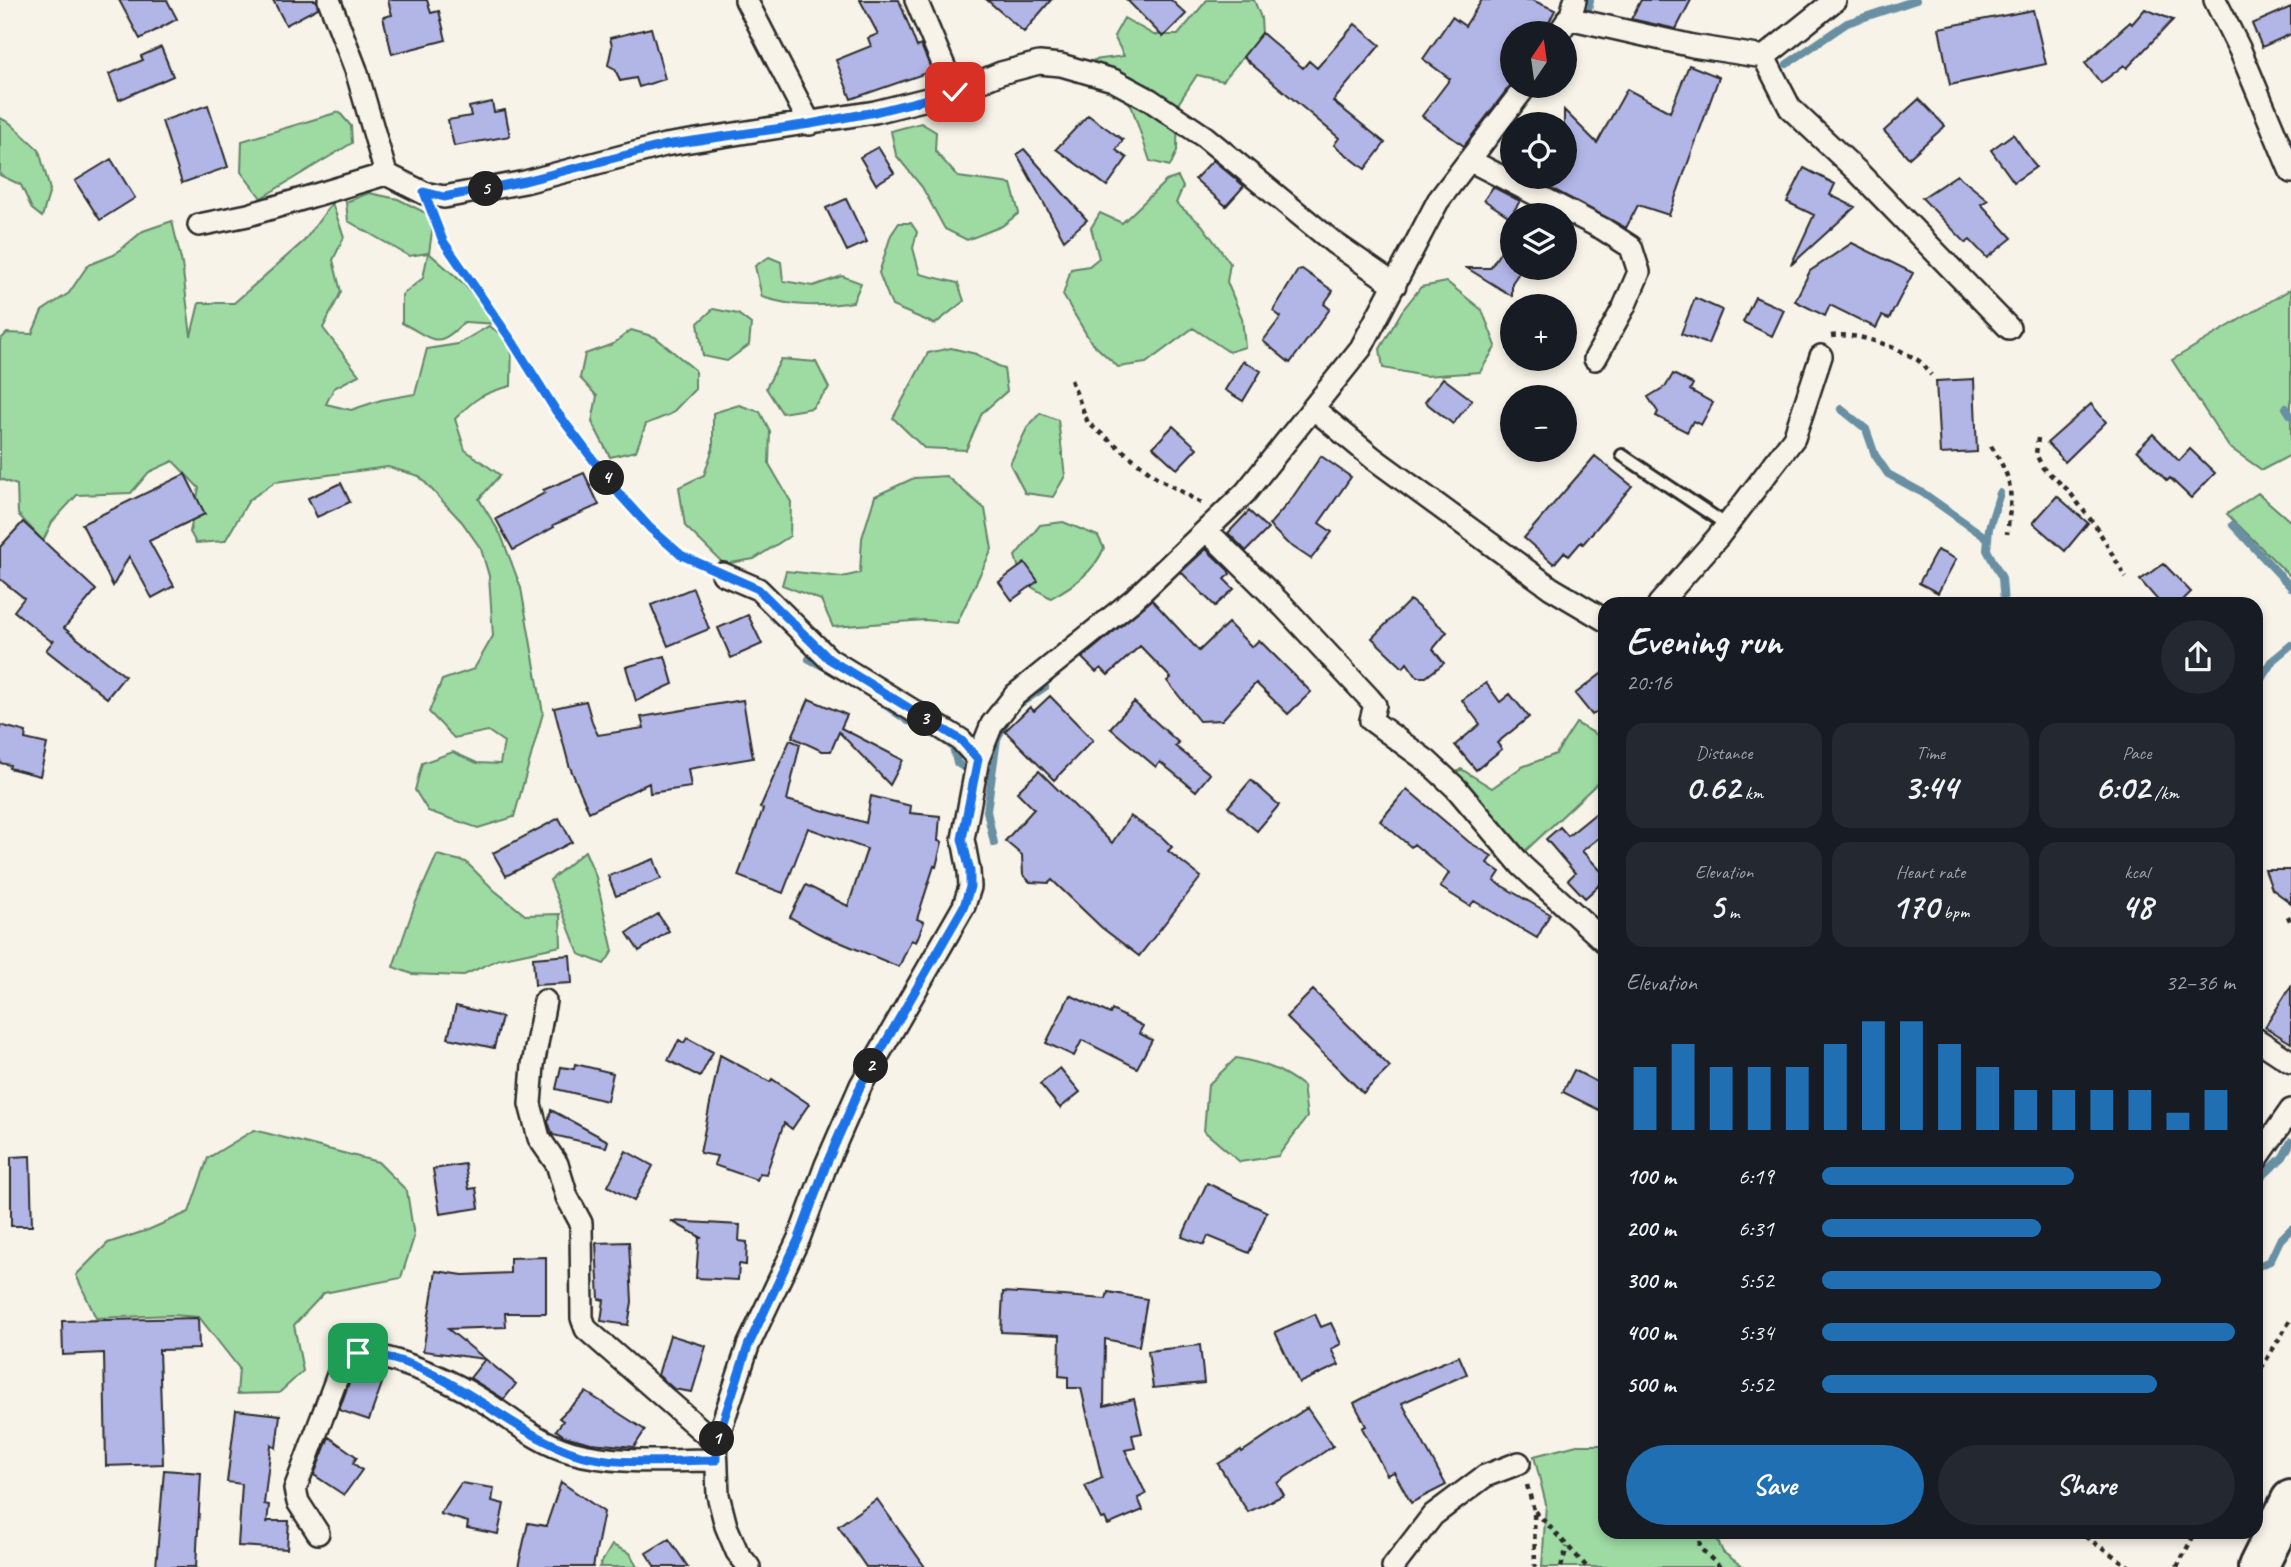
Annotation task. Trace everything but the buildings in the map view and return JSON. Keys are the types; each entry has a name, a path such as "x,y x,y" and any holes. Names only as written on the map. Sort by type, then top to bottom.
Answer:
{"highway":[{"path":"2258,1567 2291,1500"}],"street":[{"path":"329,0 356,69 386,174"},
{"path":"746,0 810,124"},
{"path":"916,0 955,92"},
{"path":"1567,17 1693,46 1764,57 1835,0"},
{"path":"2215,0 2241,50 2291,172"},
{"path":"1764,57 1790,108 1858,172 2009,328"},
{"path":"199,225 248,215 386,174 424,192 444,197 525,181 665,145 875,112 955,92 1001,73 1039,63 1081,69 1113,80 1150,100 1205,137 1333,242 1395,285"},
{"path":"748,1567 737,1552 726,1526 718,1495 716,1452 748,1346 799,1238 826,1165 861,1085 964,906 970,887 970,871 962,839 978,759 992,724 1015,695 1133,600 1245,493 1361,348 1438,201 1517,98"},
{"path":"1471,161 1603,229 1630,247 1639,272 1624,307 1595,359"},
{"path":"1665,597 1727,525 1794,438 1821,356"},
{"path":"1314,409 1373,458 1518,563 1598,615"},
{"path":"1207,531 1284,607 1369,698 1375,705 1371,720 1427,761 1456,788 1522,866 1598,936"},
{"path":"723,574 758,589 829,659 961,740 978,759"},
{"path":"545,1001 533,1065 530,1104 539,1138 557,1164 567,1197 581,1223 582,1318 586,1329 716,1452"},
{"path":"2263,1044 2291,1062"},
{"path":"2263,1150 2291,1110"},
{"path":"318,1533 298,1502 295,1489 344,1359 358,1353 372,1353 429,1372 488,1404 527,1433 571,1452 614,1460 716,1452"},
{"path":"1393,1567 1433,1514 1485,1476 1519,1463"}],"lane":[{"path":"1622,455 1727,525"}],"path":[{"path":"424,192 443,241 512,341 556,411 620,495 650,528 681,555 723,574"},
{"path":"1821,356 1830,336 1841,334 1868,340 1918,360 1931,374"},
{"path":"1071,380 1088,423 1156,477 1222,516"},
{"path":"2038,438 2036,454 2043,468 2068,490 2097,528 2126,578"},
{"path":"1991,446 2004,467 2012,489 2007,534"},
{"path":"2288,916 2291,923"},
{"path":"2263,1365 2291,1319"},
{"path":"1519,1463 1534,1510 1535,1567"},
{"path":"1534,1510 1587,1567"},
{"path":"1699,1539 1700,1548 1720,1567"},
{"path":"2089,1539 2130,1567"},
{"path":"2177,1567 2192,1539"},
{"path":"1561,1567 1567,1546"}],"green space":[{"path":"1207,0 1254,0 1261,18 1262,34 1223,81 1197,75 1178,104 1177,151 1170,166 1150,161 1131,105 1094,60 1124,56 1114,36 1124,18 1154,35 1178,35"},
{"path":"339,112 351,126 352,143 261,198 241,172 242,141"},
{"path":"0,118 10,123 39,150 50,190 42,217 32,209 21,185 0,175"},
{"path":"921,123 936,132 935,151 958,177 1011,184 1019,213 1002,226 967,240 945,229 922,187 896,155 891,131"},
{"path":"1178,177 1183,187 1176,203 1202,225 1230,263 1227,282 1242,318 1245,347 1229,352 1193,328 1146,363 1118,367 1091,342 1063,295 1071,269 1089,266 1099,258 1091,228 1100,213 1122,223 1166,181"},
{"path":"369,193 398,199 434,217 429,253 462,282 500,324 464,322 447,337 435,339 402,323 402,295 423,278 428,253 409,256 348,221 346,202"},
{"path":"332,203 344,237 333,260 341,292 323,328 359,375 334,388 326,404 351,410 381,400 415,394 427,349 458,344 489,326 512,341 511,386 480,397 455,419 465,450 500,475 479,499 501,535 521,588 543,713 514,817 478,828 428,811 415,790 422,763 453,752 477,763 500,764 504,742 488,731 454,738 429,712 442,680 474,669 493,636 489,576 481,549 462,522 419,476 388,467 275,482 249,500 225,541 196,543 190,532 199,488 173,461 149,472 131,493 77,495 52,522 43,541 18,514 17,485 0,479 0,340 7,333 32,334 42,311 69,293 88,265 114,255 143,231 172,221 182,264 191,336 199,303 234,303 304,241"},
{"path":"899,223 911,223 917,232 913,248 920,274 958,283 964,301 935,324 892,306 879,273 891,235"},
{"path":"769,257 781,262 783,281 813,286 842,276 861,283 853,302 807,305 762,297 755,266"},
{"path":"1447,282 1482,310 1496,346 1480,372 1425,376 1383,368 1380,349 1402,311 1421,287"},
{"path":"2291,289 2291,455 2262,470 2229,447 2172,360"},
{"path":"713,309 738,314 751,324 749,345 727,361 703,356 698,323"},
{"path":"631,330 655,337 695,370 695,389 671,414 646,424 636,451 610,457 592,422 597,396 580,378 585,354 613,344"},
{"path":"951,348 976,354 1004,369 1007,391 982,413 966,450 924,448 893,418 928,353"},
{"path":"781,359 816,362 829,388 812,408 782,413 766,388"},
{"path":"739,405 760,412 770,431 769,464 791,502 790,536 754,559 724,564 685,526 679,487 704,475 713,448 713,413"},
{"path":"1040,413 1058,420 1065,476 1053,497 1025,493 1010,464 1027,428"},
{"path":"946,476 985,509 992,549 957,623 925,620 833,627 821,600 782,585 786,571 842,577 860,573 862,538 875,496 914,478"},
{"path":"2258,493 2291,522 2291,577 2227,514"},
{"path":"1063,522 1098,536 1104,548 1095,564 1082,577 1051,598 1023,582 1015,556 1040,525"},
{"path":"1576,723 1598,735 1598,783 1523,853 1448,779 1461,769 1492,788 1522,767 1556,754"},
{"path":"585,851 596,877 613,951 604,964 579,954 550,880"},
{"path":"437,855 466,862 494,890 525,915 560,914 561,946 499,959 462,976 412,974 393,967 415,904"},
{"path":"1236,1058 1271,1068 1303,1086 1307,1117 1278,1156 1240,1162 1204,1131 1208,1085"},
{"path":"254,1130 378,1162 407,1191 414,1237 401,1278 324,1293 294,1325 303,1371 279,1393 237,1394 239,1368 199,1317 172,1315 96,1318 76,1275 108,1243 148,1230 189,1212 208,1158"},
{"path":"1577,1445 1598,1445 1598,1539 1717,1539 1723,1552 1743,1567 1542,1567 1546,1504 1534,1456"},
{"path":"612,1545 630,1553 637,1567 599,1567"}],"waterway":[{"path":"1586,20 1590,0"},
{"path":"1787,64 1847,23 1916,0"},
{"path":"2286,408 2291,416"},
{"path":"1841,409 1866,429 1875,455 1888,474 1923,493 1988,539"},
{"path":"2000,493 1989,528 1987,550 2002,578 2003,597"},
{"path":"2233,525 2291,587"},
{"path":"2263,676 2273,660 2291,645"},
{"path":"809,659 834,672"},
{"path":"1018,705 1045,687"},
{"path":"885,705 908,721 919,723"},
{"path":"994,843 987,811 997,739 1008,717"},
{"path":"935,734 953,747 957,763 972,773"},
{"path":"2263,1176 2283,1157 2291,1142"},
{"path":"2263,1264 2270,1261 2280,1240 2291,1229"}],"route":[{"path":"358,1353 372,1353 429,1372 488,1404 527,1433 571,1452 614,1460 716,1460 716,1443 748,1346 799,1238 826,1165 861,1085 964,906 970,887 970,871 962,839 978,759 961,740 829,659 758,589 681,555 650,528 620,495 556,411 512,341 443,241 424,192 444,197 525,181 665,145 810,124 875,112 955,92"}]}
